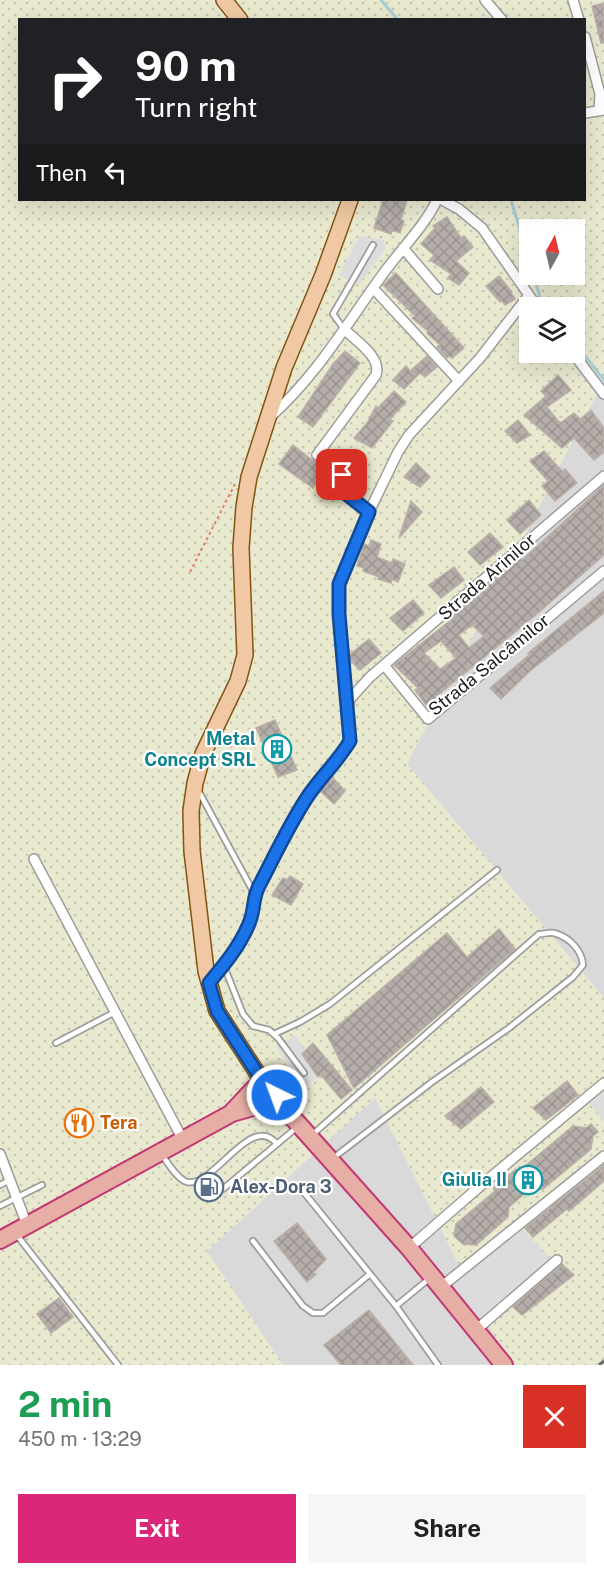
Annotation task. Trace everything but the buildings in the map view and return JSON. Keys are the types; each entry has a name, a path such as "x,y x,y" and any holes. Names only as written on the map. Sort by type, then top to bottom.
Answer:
{"highway":[{"path":"14,1232 263,1094 301,1127 409,1248 504,1365"}],"main road":[{"path":"263,1094 252,1066 217,1011 209,983 192,851 191,811 195,783 203,754 237,681 245,655 242,548 244,507 249,477 284,368 323,275 350,201"}],"street":[{"path":"485,0 500,18"},
{"path":"573,0 578,18"},
{"path":"586,42 600,94 602,111 586,113"},
{"path":"267,420 305,383 436,201"},
{"path":"209,983 224,966 249,925 254,893 307,798 325,773 339,759 350,741 339,614 339,584 369,512 398,452 409,435 480,358 529,295 482,228 459,209 444,201"},
{"path":"403,248 438,289"},
{"path":"373,288 459,381"},
{"path":"344,329 374,358 378,369 376,375 316,455 342,475 340,489 369,512"},
{"path":"580,363 604,394"},
{"name":"Strada Arinilor","path":"347,708 350,699 370,677 604,476"},
{"name":"Strada Salcâmilor","path":"384,665 428,719 604,571"},
{"path":"34,858 183,1140"},
{"path":"409,1248 604,1083"},
{"path":"0,1154 17,1198 14,1232"},
{"path":"437,1282 604,1156"},
{"path":"476,1330 557,1260"}],"lane":[{"path":"344,329 333,314 373,245"},
{"path":"195,783 254,893"},
{"path":"274,1034 330,1004 497,870"},
{"path":"223,1189 539,934 553,933 570,942 582,956 583,965 573,977 509,1028 432,1082 330,1160"},
{"path":"224,966 243,1014 253,1026 269,1030 274,1034 304,1073"},
{"path":"56,1043 115,1012"},
{"path":"160,1152 181,1179 198,1182 251,1138 265,1136 272,1138 277,1144"},
{"path":"0,1185 10,1180"},
{"path":"0,1206 42,1185"},
{"path":"302,1190 396,1306 438,1365"},
{"path":"14,1232 118,1365"},
{"path":"253,1241 303,1306 313,1313 323,1313 370,1274"},
{"path":"396,1306 437,1282"}],"path":[{"path":"190,572 234,484 249,477"}],"shaded area":[{"path":"359,236 384,240 386,248 359,284 339,276"},
{"path":"604,380 604,998 407,764"},
{"path":"295,1035 306,1051 302,1055 318,1077 305,1087 277,1048"},
{"path":"604,1092 604,1122 590,1104"},
{"path":"375,1097 509,1365 283,1365 207,1251"},
{"path":"520,1227 550,1258 480,1318 452,1284"}],"green space":[{"path":"0,0 604,0 604,380 407,764 604,998 604,1365 509,1365 375,1098 207,1251 283,1365 0,1365"}],"waterway":[{"path":"381,0 396,18"},
{"path":"511,201 519,226"},
{"path":"536,285 540,297"},
{"path":"585,356 604,380"}],"railway":[{"path":"599,1365 604,1361"}],"place":[{"name":"Metal Concept SRL","path":"277,749"},
{"name":"Tera","path":"79,1123"},
{"name":"Giulia II","path":"528,1180"},
{"name":"Alex-Dora 3","path":"209,1187"}],"route":[{"path":"277,1095 271,1084 263,1082 217,1011 209,983 228,960 249,925 254,893 307,798 325,773 339,759 350,741 339,614 339,584 369,512 340,489 342,475"}]}
